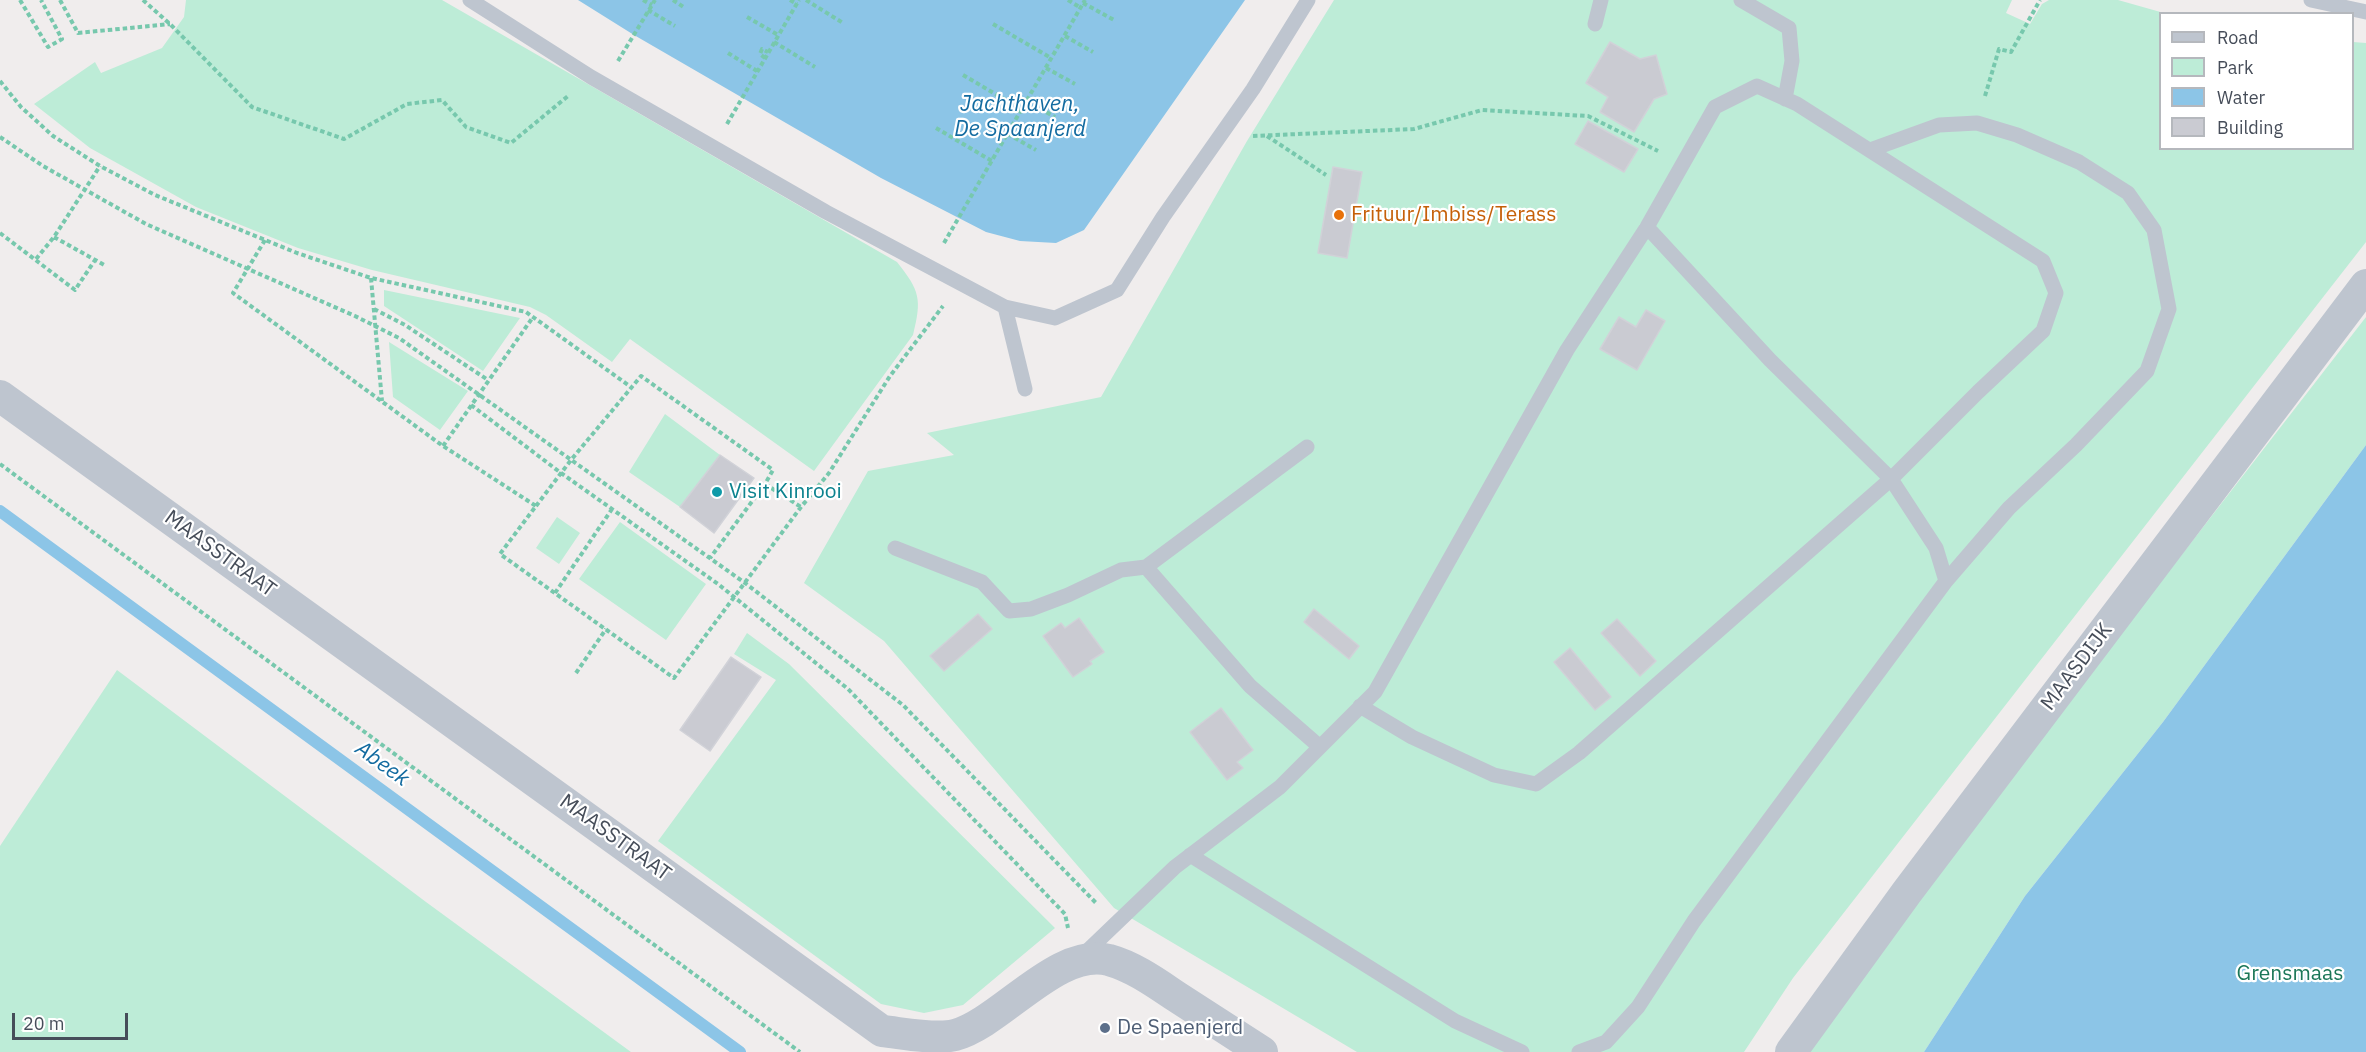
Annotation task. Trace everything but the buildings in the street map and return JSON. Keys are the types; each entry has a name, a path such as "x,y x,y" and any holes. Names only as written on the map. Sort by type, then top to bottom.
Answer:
{"street":[{"name":"MAASDIJK","path":"1791,1052 1907,892 2366,285"},
{"name":"MAASSTRAAT","path":"0,396 882,1031 919,1036 955,1035 984,1020 1037,983 1077,962 1107,960 1136,970 1262,1052"}],"lane":[{"path":"470,0 591,77 826,212 1005,307 1055,318 1117,290 1163,217 1253,89 1308,0"},
{"path":"1595,24 1601,0"},
{"path":"1741,0 1789,28 1792,61 1785,99"},
{"path":"2311,0 2366,12"},
{"path":"1077,962 1190,855 1280,787 1360,706 1375,692 1567,350 1647,227 1715,108 1757,86 1797,104 2043,261 2056,292 2043,331 1891,479 1579,753 1536,784 1494,775 1412,737 1360,706"},
{"path":"1578,1052 1606,1042 1638,1007 1694,921 1946,581 2009,508 2076,445 2147,371 2169,309 2154,230 2128,193 2079,162 2017,135 1977,123 1939,125 1870,150"},
{"path":"1647,227 1770,360 1891,479 1936,548 1946,581"},
{"path":"1005,307 1025,389"},
{"path":"895,548 982,582 1009,611 1031,609 1068,595 1121,570 1146,567 1307,447"},
{"path":"1146,567 1250,686 1320,747"},
{"path":"1190,855 1455,1021 1522,1052"}],"path":[{"path":"20,0 48,47 62,39 41,0"},
{"path":"60,0 78,33 170,24"},
{"path":"142,0 170,24 252,108 344,139 407,104 442,100 466,127 511,143 591,77"},
{"path":"643,0 652,5"},
{"path":"634,35 655,0"},
{"path":"673,0 686,8"},
{"path":"742,97 798,2 790,0"},
{"path":"806,0 843,23"},
{"path":"1068,0 1083,4 1114,20"},
{"path":"1977,123 1999,49 2011,52 2040,0"},
{"path":"959,218 1083,4"},
{"path":"648,10 675,26"},
{"path":"747,17 778,35"},
{"path":"993,24 1051,58"},
{"path":"1065,36 1093,52"},
{"path":"774,42 815,67"},
{"path":"728,53 758,72"},
{"path":"1046,68 1075,84"},
{"path":"963,75 1022,109"},
{"path":"0,81 21,107 53,136 100,166 155,195 297,254 371,278 526,312 631,387"},
{"path":"1027,101 1055,117"},
{"path":"1220,138 1414,129 1482,110 1588,116 1682,163"},
{"path":"936,128 992,161"},
{"path":"1008,134 1036,150"},
{"path":"1267,136 1326,175"},
{"path":"0,137 43,166 146,224 399,338 479,394 745,583 903,705 1116,923"},
{"path":"36,259 54,237 100,166"},
{"path":"0,233 75,290 95,260"},
{"path":"54,237 106,266"},
{"path":"265,240 233,292 443,446 536,506"},
{"path":"371,278 382,401"},
{"path":"710,558 773,470 641,376 571,460 500,554 674,678 801,507 829,473 890,376 959,284"},
{"path":"374,309 405,325 488,380"},
{"path":"443,446 533,318"},
{"path":"471,405 735,598 848,689 1065,914 1077,962"},
{"path":"0,464 800,1052"},
{"path":"765,484 801,507"},
{"path":"555,593 612,509"},
{"path":"576,673 606,629"}],"green space":[{"path":"186,0 442,0 897,262 915,288 917,296 918,312 913,335 814,471 630,339 612,362 546,315 530,307 372,270 298,248 196,207 90,148 34,104 95,62 101,73 162,48 184,17"},
{"path":"1334,0 2012,0 2006,13 2030,24 2042,4 2049,0 2118,0 2160,12 2159,150 2354,150 2354,42 2366,43 2366,242 1793,978 1744,1052 1357,1052 1114,908 884,641 804,583 868,471 954,455 927,433 1101,397 1247,141"},
{"path":"384,290 520,318 483,371 384,306"},
{"path":"2366,317 2366,445 2163,722 2025,896 1924,1052 1803,1052 2048,727"},
{"path":"389,342 468,391 440,430 393,397"},
{"path":"665,414 720,455 680,507 629,472"},
{"path":"557,517 580,533 559,564 536,548"},
{"path":"620,522 706,584 666,640 579,579"},
{"path":"747,633 789,664 1055,928 963,1005 924,1013 881,1004 658,841 776,680 734,654"},
{"path":"117,670 426,902 631,1052 0,1052 0,846"}],"water":[{"name":"Jachthaven, De Spaanjerd","path":"578,0 1245,0 1084,230 1056,243 1020,241 986,232 881,178 634,35"},
{"path":"2366,445 2366,1052 1924,1052 2025,896 2163,722"}],"waterway":[{"name":"Abeek","path":"0,511 740,1052"}],"place":[{"name":"Frituur/Imbiss/Terass","path":"1339,215"},
{"name":"Visit Kinrooi","path":"717,492"},
{"name":"De Spaenjerd","path":"1105,1028"}],"park label":[{"name":"Grensmaas","path":"2290,974"}]}
